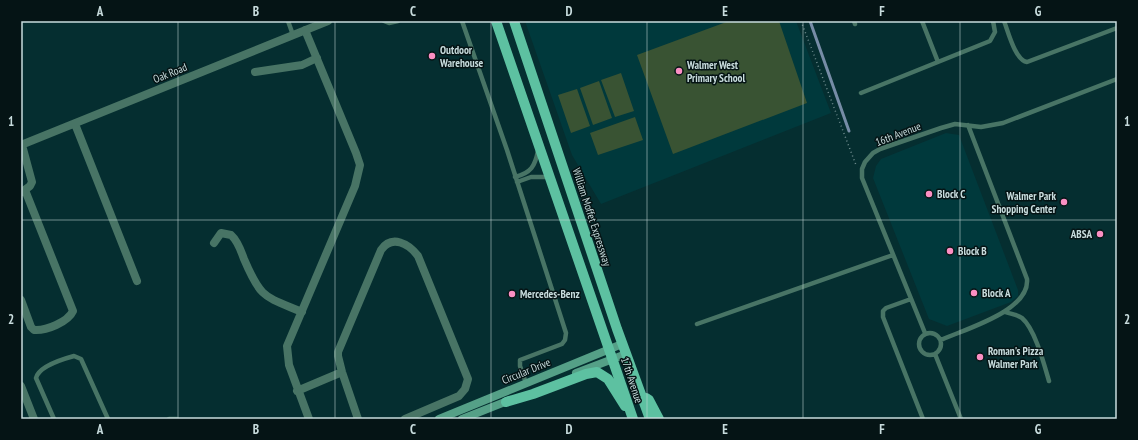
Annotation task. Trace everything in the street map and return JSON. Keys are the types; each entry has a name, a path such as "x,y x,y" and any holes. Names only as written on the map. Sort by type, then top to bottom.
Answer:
{"main road":[{"path":"496,21 611,354"},
{"name":"William Moffet Expressway","path":"514,21 624,349 650,419"},
{"name":"17th Avenue","path":"611,354 632,416"},
{"path":"506,402 533,394 586,374 597,372 608,379 632,416"},
{"path":"642,396 649,400 659,419"}],"street":[{"name":"Oak Road","path":"22,145 328,21"},
{"path":"305,30 356,153 359,173 355,186 289,340 287,352 289,365 309,419"},
{"path":"255,72 302,65 317,58"},
{"path":"75,124 137,281"},
{"path":"21,300 31,327 34,330 39,330 59,323 71,316 73,311 23,191 32,182 22,145"},
{"path":"214,243 221,233 231,235 237,242 258,289 271,299 302,312"},
{"path":"358,419 342,372 338,352 381,250 384,246 392,242 404,243 418,256 468,379 465,389 459,396 405,419"},
{"name":"Circular Drive","path":"439,419 526,383 624,349"},
{"name":"Circular Drive","path":"462,419 506,402 611,354"},
{"path":"297,390 342,372"},
{"path":"21,386 34,419"}],"lane":[{"path":"288,21 293,35"},
{"path":"384,21 389,23 398,21"},
{"path":"462,21 516,179 566,333 565,340 558,347 520,360 520,366 526,383"},
{"path":"922,21 938,62"},
{"path":"861,93 990,41 995,32 993,21"},
{"path":"1004,21 1017,54 1021,60 1027,62 1117,28"},
{"name":"16th Avenue","path":"862,178 862,169 865,162 873,153 880,149 955,124 968,124 981,127 1004,124 1117,79"},
{"path":"941,340 1005,312 1024,294 1027,289 1027,279 968,124"},
{"path":"516,179 526,174 533,168 539,146"},
{"path":"516,179 550,177"},
{"path":"862,178 892,255 925,333"},
{"path":"697,324 892,255"},
{"path":"911,299 886,308 883,311 883,317 923,419"},
{"path":"1005,312 1017,315 1026,323 1039,350 1049,380"},
{"path":"925,333 936,334 941,340 941,347 934,354 928,355 920,348 920,338 925,333"},
{"path":"934,354 961,419"},
{"path":"54,419 36,378 37,375 44,369 74,356 81,359 84,363 108,419"},
{"path":"169,419 177,419"}],"path":[{"path":"801,21 862,178"}],"shaded area":[{"name":"Walmer West Primary School","path":"525,21 796,21 831,113 601,204 572,155"},
{"path":"946,133 959,135 1018,290 1018,296 1011,302 947,326 929,319 873,178 876,166 881,159"}],"green space":[{"path":"729,21 779,21 807,103 673,154 637,55"},
{"path":"621,73 634,111 615,117 601,80"},
{"path":"599,81 612,118 593,125 580,88"},
{"path":"577,89 590,126 571,133 558,95"},
{"path":"635,117 643,140 598,155 590,133"}],"waterway":[{"path":"810,21 849,131"}],"place":[{"name":"Outdoor Warehouse","path":"432,56"},
{"name":"Walmer West Primary School","path":"679,71"},
{"name":"Block C","path":"929,194"},
{"name":"Walmer Park Shopping Center","path":"1064,202"},
{"name":"ABSA","path":"1100,234"},
{"name":"Block B","path":"950,251"},
{"name":"Block A","path":"974,293"},
{"name":"Mercedes-Benz","path":"512,294"},
{"name":"Roman's Pizza Walmer Park","path":"980,357"}]}
